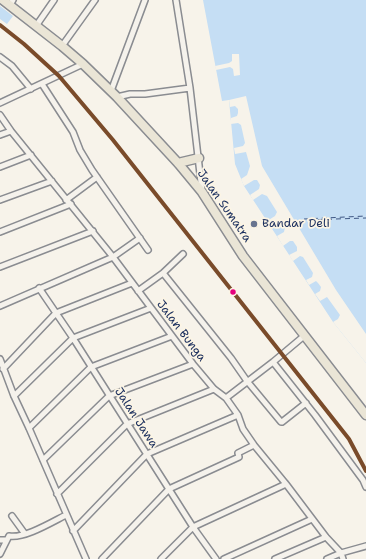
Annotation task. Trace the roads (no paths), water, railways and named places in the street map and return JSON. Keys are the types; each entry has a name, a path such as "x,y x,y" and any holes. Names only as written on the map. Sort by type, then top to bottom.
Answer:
{"highway":[{"name":"Jalan Sumatra","path":"9,2 83,64 114,94 178,163 202,192 243,256 366,415"},
{"path":"178,163 199,158"}],"street":[{"path":"36,26 54,0"},
{"path":"62,46 95,0"},
{"path":"145,0 114,94 145,94 190,88"},
{"path":"176,0 190,88 202,192"},
{"path":"0,58 12,66 31,89"},
{"path":"0,103 83,64"},
{"path":"42,84 73,132 80,150 148,250"},
{"name":"Jalan Bunga","path":"0,115 11,131 52,180 66,200 93,231 193,364 214,389 226,398 238,415 243,429 254,445 286,484 312,520 341,553 343,559"},
{"path":"0,135 11,131"},
{"path":"0,167 31,155"},
{"path":"66,200 97,176"},
{"path":"0,200 52,180"},
{"path":"0,232 70,204"},
{"path":"0,267 93,231"},
{"path":"0,306 113,257 140,238"},
{"path":"138,291 164,273 183,254"},
{"path":"164,273 231,358 247,381 282,422 306,403"},
{"path":"3,369 56,313 132,283"},
{"name":"Jalan Jawa","path":"39,288 73,338 168,489 216,559"},
{"path":"14,396 73,338 151,308"},
{"path":"29,428 91,367 172,336"},
{"path":"226,398 304,336"},
{"path":"0,359 14,396 86,559"},
{"path":"273,362 341,449 363,480 366,487"},
{"path":"43,460 109,396 193,364"},
{"path":"58,494 127,424 214,389"},
{"path":"73,531 147,454 238,415"},
{"path":"102,559 168,489 238,456 238,453 254,445"},
{"path":"161,559 193,527 286,484"},
{"path":"0,554 9,536 17,537 66,515"},
{"path":"12,516 25,534"},
{"path":"224,559 312,520"},
{"path":"275,559 326,537"},
{"path":"0,540 6,540"},
{"path":"326,559 366,546"}],"water":[{"path":"203,0 366,0 366,363 333,322 244,186 235,164 229,100 222,101"},
{"path":"0,6 13,16 7,24 0,19"}],"place":[{"name":"Bandar Deli","path":"254,224"}]}
